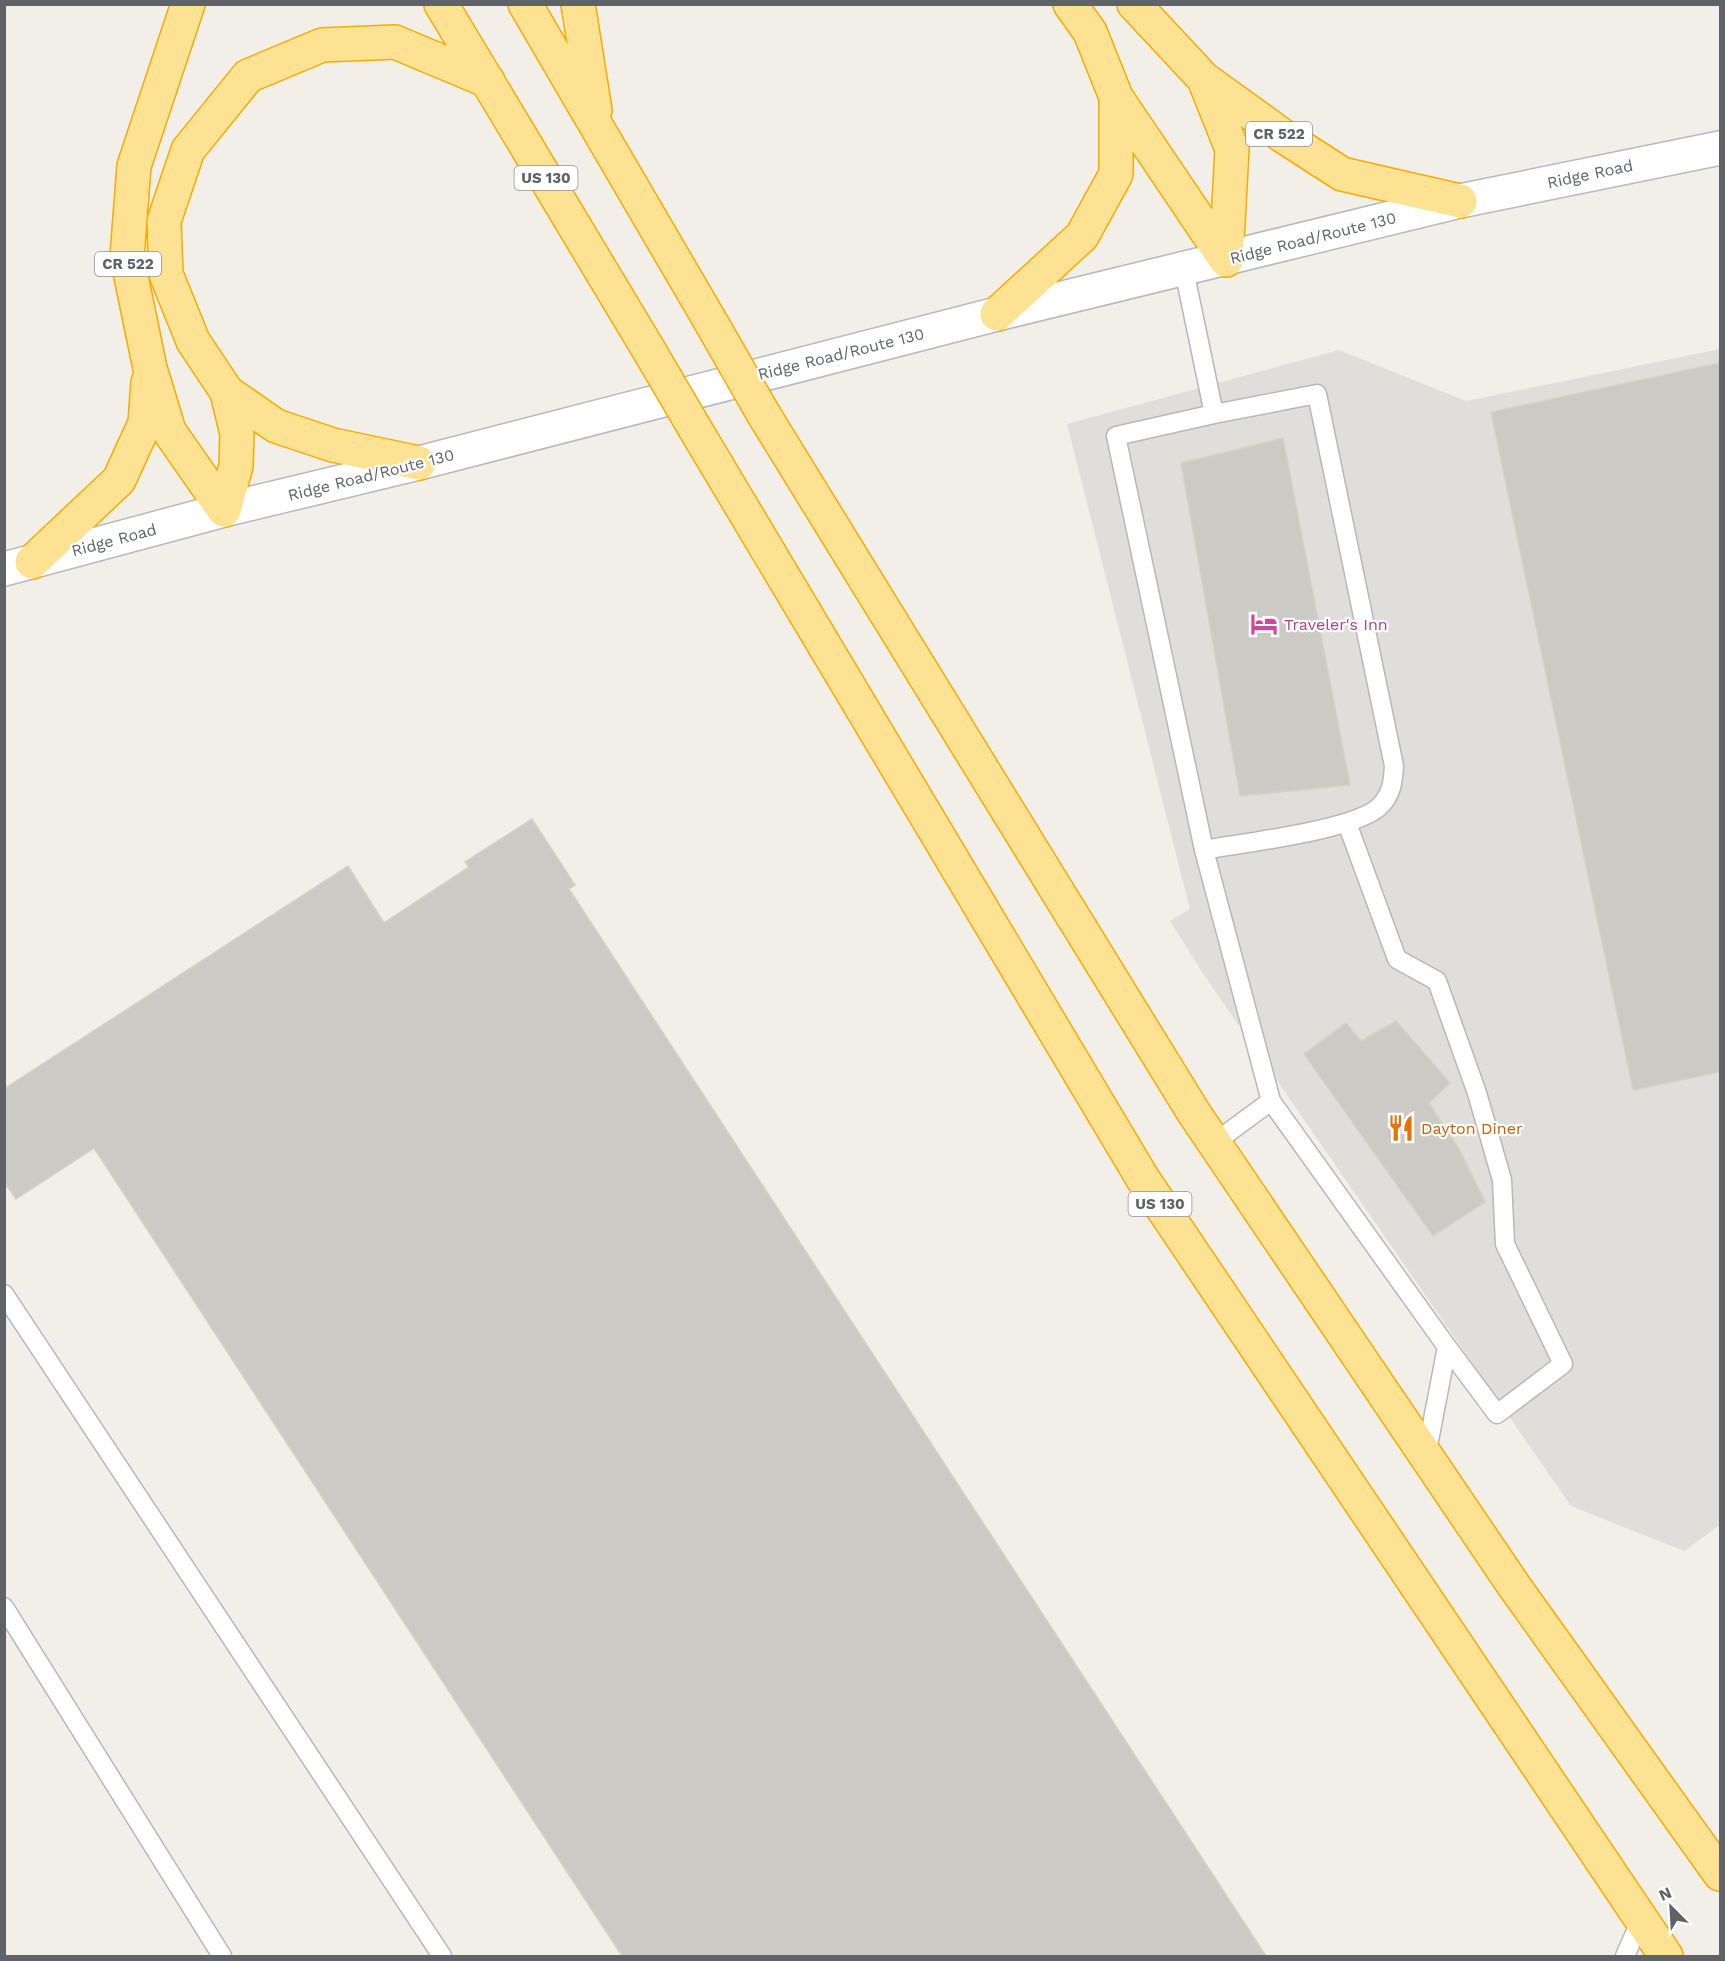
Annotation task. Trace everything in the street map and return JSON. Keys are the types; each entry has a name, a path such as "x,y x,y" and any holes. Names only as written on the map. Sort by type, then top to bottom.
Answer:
{"highway":[{"name":"CR 522","path":"188,4 134,166 127,257 150,368 169,431 224,510"},
{"name":"US 130","path":"441,4 1143,1179 1666,1956"},
{"path":"525,4 764,416 1214,1143 1512,1583 1720,1874"},
{"path":"578,4 599,129"},
{"path":"1070,4 1090,32 1116,97 1226,260"},
{"name":"CR 522","path":"1134,4 1204,79 1283,136 1342,174 1460,201"},
{"path":"224,510 237,456 237,434 227,392 193,341 166,273 164,221 188,150 248,76 322,45 395,42 488,81"},
{"path":"1204,79 1232,149 1226,260"},
{"path":"998,314 1082,236 1116,174 1116,97"},
{"path":"18,566 119,480 145,423 150,368"},
{"path":"227,392 276,426 333,445 419,463"}],"street":[{"name":"Ridge Road","path":"1460,201 1720,147"},
{"name":"Ridge Road/Route 130","path":"224,510 419,463 998,314 1460,201"},
{"name":"Ridge Road","path":"18,566 224,510"}],"lane":[{"path":"1184,270 1214,414"},
{"path":"1204,850 1347,823 1380,806 1393,784 1394,766 1317,394 1116,436 1204,850 1271,1101 1497,1414 1563,1364 1505,1244 1502,1180 1477,1093 1437,981 1397,959 1347,823"},
{"path":"1214,1143 1271,1101"},
{"path":"4,1294 442,1956"},
{"path":"1426,1456 1447,1347"},
{"path":"4,1607 222,1956"},
{"path":"1625,1956 1641,1920"}],"shaded area":[{"path":"1720,349 1720,1525 1684,1551 1571,1506 1204,975 1170,921 1190,909 1067,424 1339,350 1466,401"}],"building":[{"path":"1720,363 1720,1072 1633,1090 1491,412"},
{"name":"Traveler's Inn","path":"1283,438 1350,785 1240,796 1181,463"},
{"path":"532,819 575,885 569,889 1266,1956 622,1956 94,1148 16,1199 4,1182 4,1089 348,866 384,923 469,867 465,862"},
{"name":"Dayton Diner","path":"1396,1021 1450,1083 1429,1103 1461,1152 1485,1202 1433,1236 1304,1054 1346,1023 1361,1041"}],"place":[{"name":"Traveler's Inn","path":"1264,624"},
{"name":"Dayton Diner","path":"1401,1128"}]}
